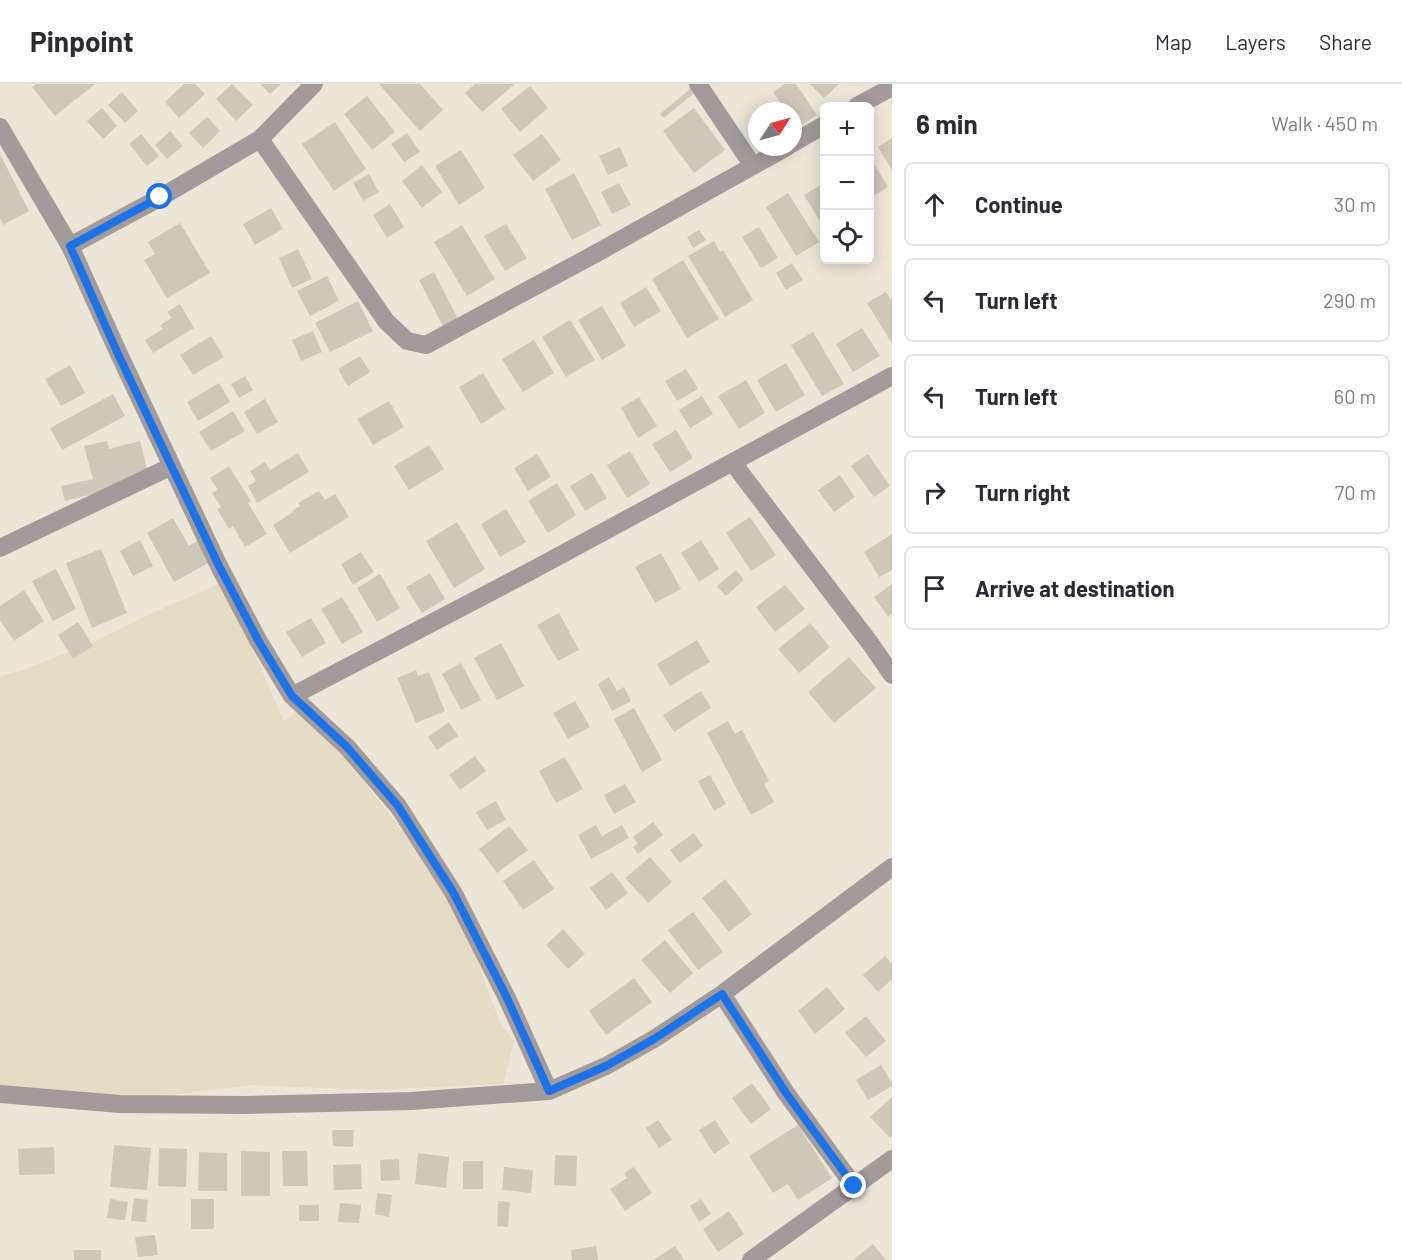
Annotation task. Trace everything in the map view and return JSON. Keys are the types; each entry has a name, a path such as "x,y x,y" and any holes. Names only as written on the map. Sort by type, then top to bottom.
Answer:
{"street":[{"path":"70,246 260,139 314,84"},
{"path":"698,84 753,166"},
{"path":"864,102 892,87"},
{"path":"0,127 70,246 118,354 219,566 258,640 292,696 347,747 398,806 453,892 507,998 549,1091"},
{"path":"802,138 820,128"},
{"path":"260,139 387,321 407,341 426,345 771,156"},
{"path":"292,696 734,463 892,376"},
{"path":"734,463 892,675"},
{"path":"0,548 172,466"},
{"path":"0,1094 120,1104 245,1105 411,1101 549,1091 606,1066 654,1039 722,994 892,867"},
{"path":"722,994 786,1093 854,1186"},
{"path":"751,1260 892,1159"}],"shaded area":[{"path":"219,584 234,607 284,721 299,710 346,759 432,869 473,941 484,981 501,1024 514,1042 503,1084 370,1090 250,1085 118,1102 0,1086 0,676 24,670 91,643"}],"building":[{"path":"36,84 95,84 55,116 32,87"},
{"path":"184,84 195,84 205,94 179,118 165,102"},
{"path":"232,84 253,105 236,121 216,99"},
{"path":"260,84 281,84 270,94"},
{"path":"379,84 420,84 443,110 420,131"},
{"path":"475,84 515,84 482,112 465,93"},
{"path":"696,84 700,88 664,118 660,114"},
{"path":"785,84 796,84 817,115 802,125 802,102 780,102 773,92"},
{"path":"810,84 839,84 824,98"},
{"path":"530,86 548,108 520,132 501,109"},
{"path":"122,92 138,111 125,123 108,105"},
{"path":"367,96 395,132 372,150 344,114"},
{"path":"102,108 117,126 103,139 87,121"},
{"path":"694,108 725,150 694,173 663,131"},
{"path":"207,117 220,131 203,148 189,133"},
{"path":"335,122 366,169 334,191 302,144"},
{"path":"170,131 183,146 167,159 155,145"},
{"path":"407,133 420,152 404,162 391,144"},
{"path":"141,134 159,156 147,166 129,144"},
{"path":"542,134 561,160 533,181 513,155"},
{"path":"892,138 892,170 878,147"},
{"path":"620,147 628,166 608,175 599,156"},
{"path":"461,150 485,188 459,205 435,166"},
{"path":"0,154 29,211 3,225 0,218"},
{"path":"874,164 888,187 874,196"},
{"path":"422,165 442,192 422,208 402,181"},
{"path":"574,173 601,225 572,240 545,189"},
{"path":"369,174 379,192 363,201 353,183"},
{"path":"619,183 631,205 612,214 601,192"},
{"path":"820,185 820,221 804,195"},
{"path":"788,193 819,242 796,256 766,207"},
{"path":"390,204 404,227 387,238 373,215"},
{"path":"271,208 283,229 255,245 243,224"},
{"path":"180,223 210,273 167,298 144,260 155,254 148,242"},
{"path":"506,224 527,258 505,271 484,236"},
{"path":"462,225 495,279 467,296 434,242"},
{"path":"759,227 778,258 761,268 742,237"},
{"path":"699,230 706,240 693,248 687,237"},
{"path":"714,241 720,252 723,250 753,300 725,317 688,256"},
{"path":"298,249 312,279 292,288 279,258"},
{"path":"683,260 719,319 687,338 652,279"},
{"path":"792,263 803,280 786,290 776,273"},
{"path":"434,272 459,321 444,328 419,280"},
{"path":"327,276 339,301 310,316 297,291"},
{"path":"646,287 661,311 634,327 620,303"},
{"path":"886,292 892,301 892,344 867,303"},
{"path":"358,301 373,331 330,352 315,323"},
{"path":"180,304 194,328 153,353 145,340 163,329 160,325 172,318 167,312"},
{"path":"602,306 626,346 602,360 578,320"},
{"path":"570,320 595,360 566,377 542,337"},
{"path":"862,328 880,356 853,372 836,344"},
{"path":"313,331 322,352 301,361 292,340"},
{"path":"813,332 844,384 822,396 791,345"},
{"path":"211,336 224,357 193,375 180,355"},
{"path":"534,340 554,373 523,392 502,359"},
{"path":"360,356 370,372 348,386 338,369"},
{"path":"786,363 805,395 776,412 757,380"},
{"path":"70,365 85,393 61,406 45,379"},
{"path":"686,369 698,389 677,401 665,381"},
{"path":"483,373 505,409 481,424 459,387"},
{"path":"245,376 253,390 239,398 231,384"},
{"path":"746,380 765,413 739,429 718,396"},
{"path":"219,383 230,402 198,421 187,402"},
{"path":"113,394 125,416 62,450 50,428"},
{"path":"702,396 713,414 690,428 679,410"},
{"path":"639,397 657,426 638,438 621,408"},
{"path":"265,399 278,422 257,434 244,412"},
{"path":"389,401 404,427 373,445 357,419"},
{"path":"233,411 245,431 211,451 199,432"},
{"path":"676,430 693,458 670,472 652,444"},
{"path":"107,441 109,449 140,441 150,480 65,501 61,486 93,479 84,446"},
{"path":"429,445 444,469 409,490 394,466"},
{"path":"630,451 650,484 627,498 607,465"},
{"path":"298,453 309,472 257,503 248,486 256,481 250,471 265,462 270,470"},
{"path":"537,454 551,477 528,491 514,468"},
{"path":"868,454 890,486 874,497 851,466"},
{"path":"229,466 251,501 248,503 267,534 245,547 233,526 229,529 217,509 221,507 212,493 218,490 210,478"},
{"path":"592,473 607,498 585,511 570,486"},
{"path":"840,475 855,497 834,512 818,490"},
{"path":"557,483 576,515 548,533 528,501"},
{"path":"319,491 325,500 335,494 349,517 290,553 273,525 300,506 298,503"},
{"path":"506,509 526,542 500,557 481,524"},
{"path":"750,517 776,555 751,571 726,533"},
{"path":"173,518 189,546 197,541 210,562 174,582 147,533"},
{"path":"457,522 485,569 454,588 426,541"},
{"path":"892,534 892,570 879,577 864,552"},
{"path":"140,540 153,566 133,576 120,551"},
{"path":"701,540 719,569 699,582 681,553"},
{"path":"101,549 127,613 92,628 66,563"},
{"path":"361,552 374,572 353,585 341,564"},
{"path":"661,553 681,589 655,603 635,567"},
{"path":"56,569 76,609 53,621 32,581"},
{"path":"736,570 744,580 726,596 717,586"},
{"path":"430,573 445,599 422,613 406,587"},
{"path":"380,574 400,608 377,622 357,588"},
{"path":"892,584 892,614 888,617 874,597"},
{"path":"785,585 805,609 775,632 756,607"},
{"path":"24,590 44,621 14,641 0,620 0,606"},
{"path":"342,597 363,632 342,644 321,609"},
{"path":"559,613 579,650 558,661 537,625"},
{"path":"311,618 326,643 302,657 286,632"},
{"path":"78,622 93,646 73,659 58,635"},
{"path":"810,623 830,647 799,673 778,649"},
{"path":"697,640 710,662 670,686 657,664"},
{"path":"501,643 524,686 497,700 474,658"},
{"path":"849,657 876,688 834,723 808,692"},
{"path":"461,663 481,700 461,710 442,674"},
{"path":"416,670 418,676 429,672 445,711 416,723 397,678"},
{"path":"609,677 617,691 624,687 631,701 612,711 598,684"},
{"path":"701,691 711,708 674,732 663,715"},
{"path":"575,701 590,727 568,739 553,713"},
{"path":"634,708 662,760 642,772 614,719"},
{"path":"728,721 735,734 742,730 769,781 764,784 774,802 751,815 707,733"},
{"path":"449,722 458,736 437,750 428,737"},
{"path":"475,756 486,771 460,790 449,775"},
{"path":"565,757 583,789 556,803 539,771"},
{"path":"710,775 726,804 714,811 698,781"},
{"path":"625,784 636,802 614,814 604,795"},
{"path":"496,801 506,820 487,830 476,812"},
{"path":"653,822 663,835 638,854 633,847 638,844 633,837"},
{"path":"596,825 602,836 622,825 629,838 591,859 578,835"},
{"path":"509,826 528,850 497,873 479,849"},
{"path":"694,833 703,846 680,863 670,850"},
{"path":"650,857 672,882 648,903 625,878"},
{"path":"534,860 554,889 523,910 503,881"},
{"path":"612,872 628,893 606,910 590,888"},
{"path":"725,879 752,914 729,932 702,898"},
{"path":"693,912 723,952 698,970 668,930"},
{"path":"563,929 585,954 568,969 546,945"},
{"path":"665,940 693,973 670,993 641,960"},
{"path":"885,956 892,964 892,979 878,992 863,975"},
{"path":"634,978 652,1002 606,1035 589,1011"},
{"path":"827,987 845,1009 815,1034 798,1011"},
{"path":"866,1016 886,1041 866,1057 845,1033"},
{"path":"881,1065 892,1086 868,1100 856,1080"},
{"path":"752,1083 771,1109 751,1124 732,1098"},
{"path":"892,1097 892,1136 890,1138 870,1117"},
{"path":"658,1120 672,1140 659,1148 646,1128"},
{"path":"715,1120 730,1143 714,1154 699,1130"},
{"path":"798,1125 832,1178 798,1200 788,1184 773,1193 749,1156"},
{"path":"332,1130 354,1130 353,1147 333,1146"},
{"path":"114,1145 151,1148 147,1190 110,1187"},
{"path":"54,1147 55,1174 19,1175 18,1149"},
{"path":"159,1148 187,1149 186,1187 158,1186"},
{"path":"241,1151 270,1152 270,1196 241,1196"},
{"path":"282,1151 307,1151 308,1186 283,1186"},
{"path":"199,1152 227,1153 227,1191 198,1191"},
{"path":"418,1153 449,1157 446,1188 415,1184"},
{"path":"555,1155 577,1156 576,1186 554,1185"},
{"path":"399,1159 400,1180 381,1181 380,1160"},
{"path":"463,1161 483,1161 483,1189 463,1189"},
{"path":"361,1164 362,1189 334,1190 333,1165"},
{"path":"504,1167 533,1170 531,1193 502,1190"},
{"path":"634,1167 652,1193 625,1211 610,1189 627,1178 624,1173"},
{"path":"377,1193 392,1195 389,1217 375,1214"},
{"path":"134,1198 148,1200 146,1222 131,1221"},
{"path":"110,1199 128,1202 125,1220 107,1218"},
{"path":"191,1199 214,1199 214,1229 191,1229"},
{"path":"701,1199 711,1214 699,1222 690,1206"},
{"path":"498,1201 510,1202 508,1227 497,1226"},
{"path":"340,1203 361,1205 359,1223 338,1222"},
{"path":"299,1205 319,1205 319,1221 299,1221"},
{"path":"729,1211 744,1234 718,1252 703,1229"},
{"path":"155,1235 158,1255 138,1257 135,1237"},
{"path":"873,1244 886,1260 853,1260"},
{"path":"596,1246 598,1260 572,1260 571,1250"},
{"path":"675,1246 684,1260 653,1260"},
{"path":"74,1250 101,1250 101,1260 74,1260"}],"route":[{"path":"160,197 70,246 118,354 219,566 258,640 292,696 347,747 398,806 453,892 507,998 549,1091 606,1066 654,1039 722,994 786,1093 854,1186"}]}
